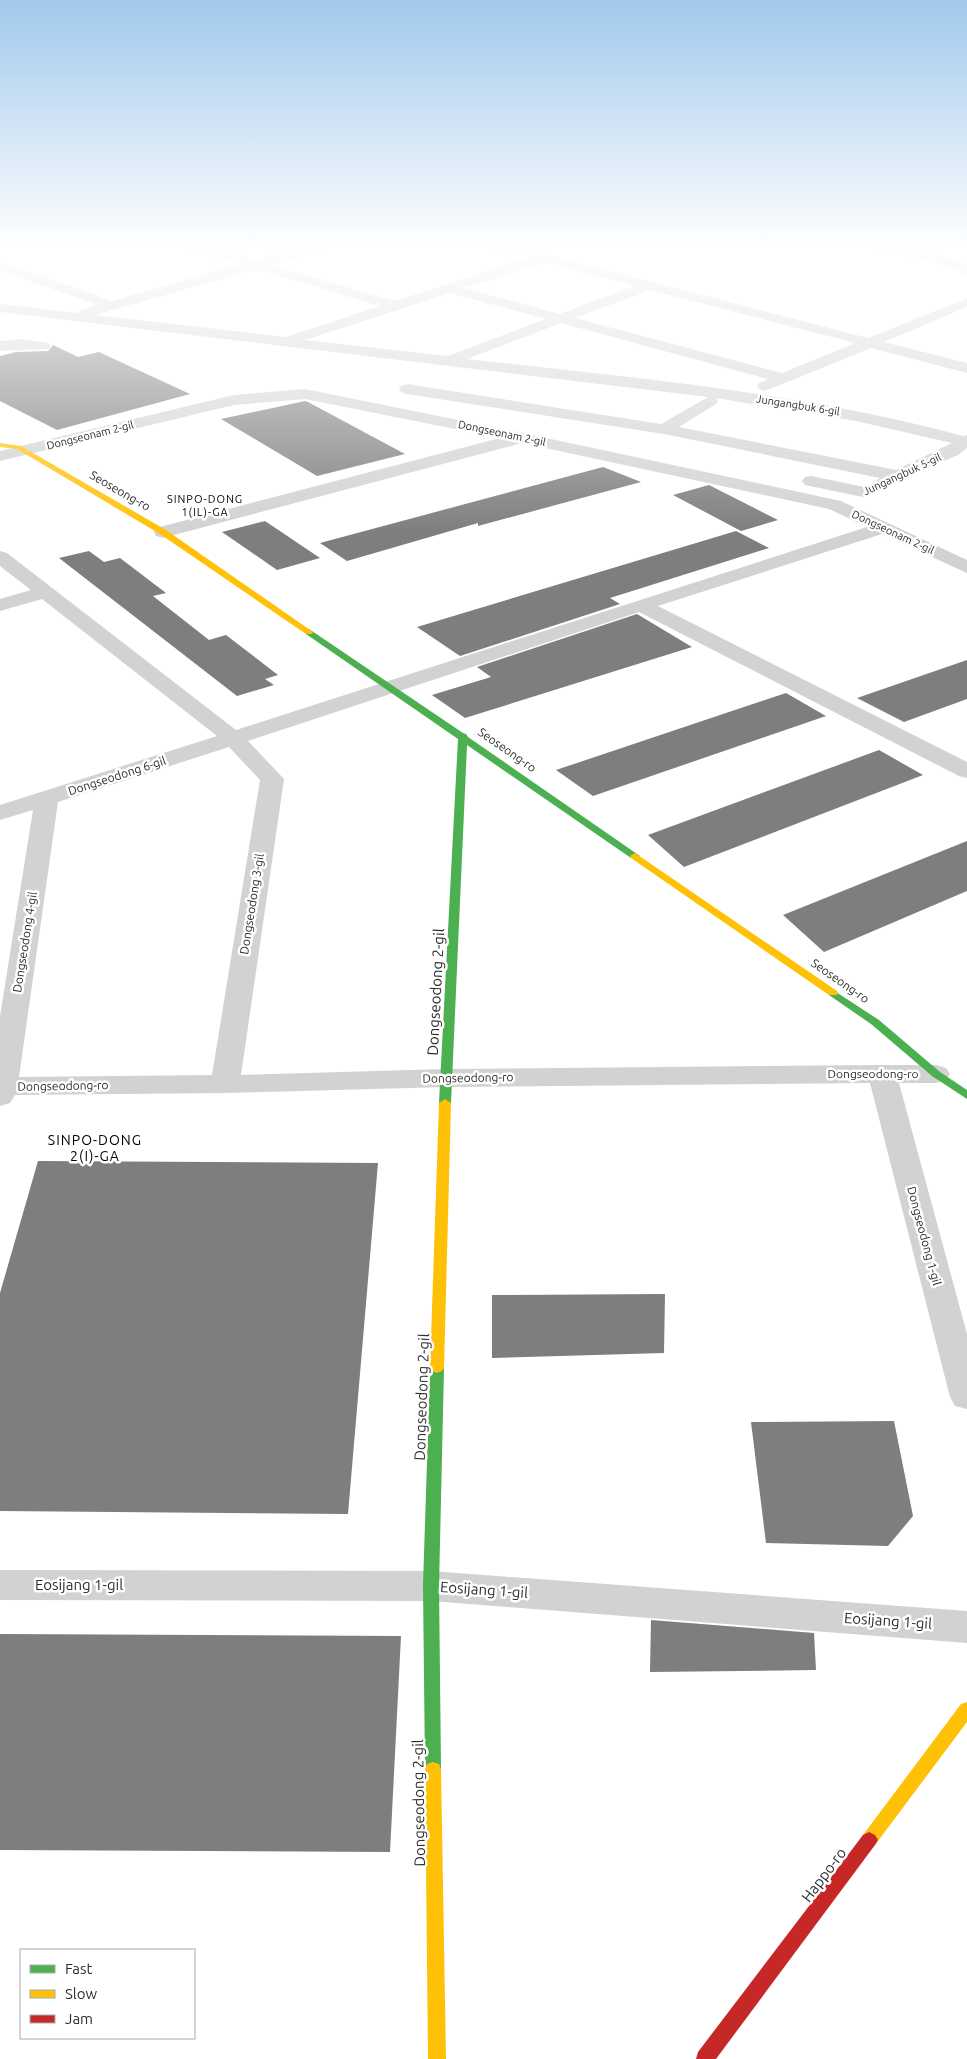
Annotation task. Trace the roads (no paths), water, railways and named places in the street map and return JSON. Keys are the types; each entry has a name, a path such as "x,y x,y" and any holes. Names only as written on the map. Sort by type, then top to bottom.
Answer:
{"main road":[{"path":"15,434 22,438 22,449"},
{"name":"Seoseong-ro","path":"0,445 22,449 163,532 463,736 875,1022 936,1074 967,1095"},
{"name":"Dongseodong 2-gil","path":"437,2059 431,1586 446,1078 463,736"},
{"name":"Happo-ro","path":"705,2059 967,1709"}],"street":[{"name":"Jungangbuk 6-gil","path":"275,341 444,364 743,396 852,414 938,433 964,446"},
{"path":"382,408 444,364 503,341"},
{"path":"643,341 782,378"},
{"path":"864,341 967,368"},
{"path":"743,396 868,342"},
{"path":"0,346 21,344 43,346"},
{"path":"396,361 444,364 748,406 964,446"},
{"path":"407,389 664,429 898,476"},
{"name":"Dongseonam 2-gil","path":"22,449 234,400 305,394 525,431 835,505 967,567"},
{"path":"169,399 182,412"},
{"path":"664,429 710,401"},
{"path":"163,532 525,431 709,461"},
{"name":"Jungangbuk 5-gil","path":"835,505 964,446"},
{"path":"0,456 22,449"},
{"path":"796,478 863,492"},
{"name":"Dongseodong 6-gil","path":"0,813 234,739 640,605 885,527"},
{"path":"0,557 234,739"},
{"path":"0,605 47,592"},
{"path":"640,605 967,771"},
{"name":"Dongseodong 3-gil","path":"225,1084 272,779 234,739"},
{"name":"Dongseodong 4-gil","path":"1,1090 48,798"},
{"name":"Dongseodong 1-gil","path":"882,1074 967,1397"},
{"name":"Dongseodong-ro","path":"1,1090 446,1078 936,1074"},
{"name":"Eosijang 1-gil","path":"0,1585 431,1586 967,1627"}],"district":[{"name":"SINPO-DONG 1(IL)-GA","path":"205,505"},
{"name":"SINPO-DONG 2(I)-GA","path":"95,1148"}]}
